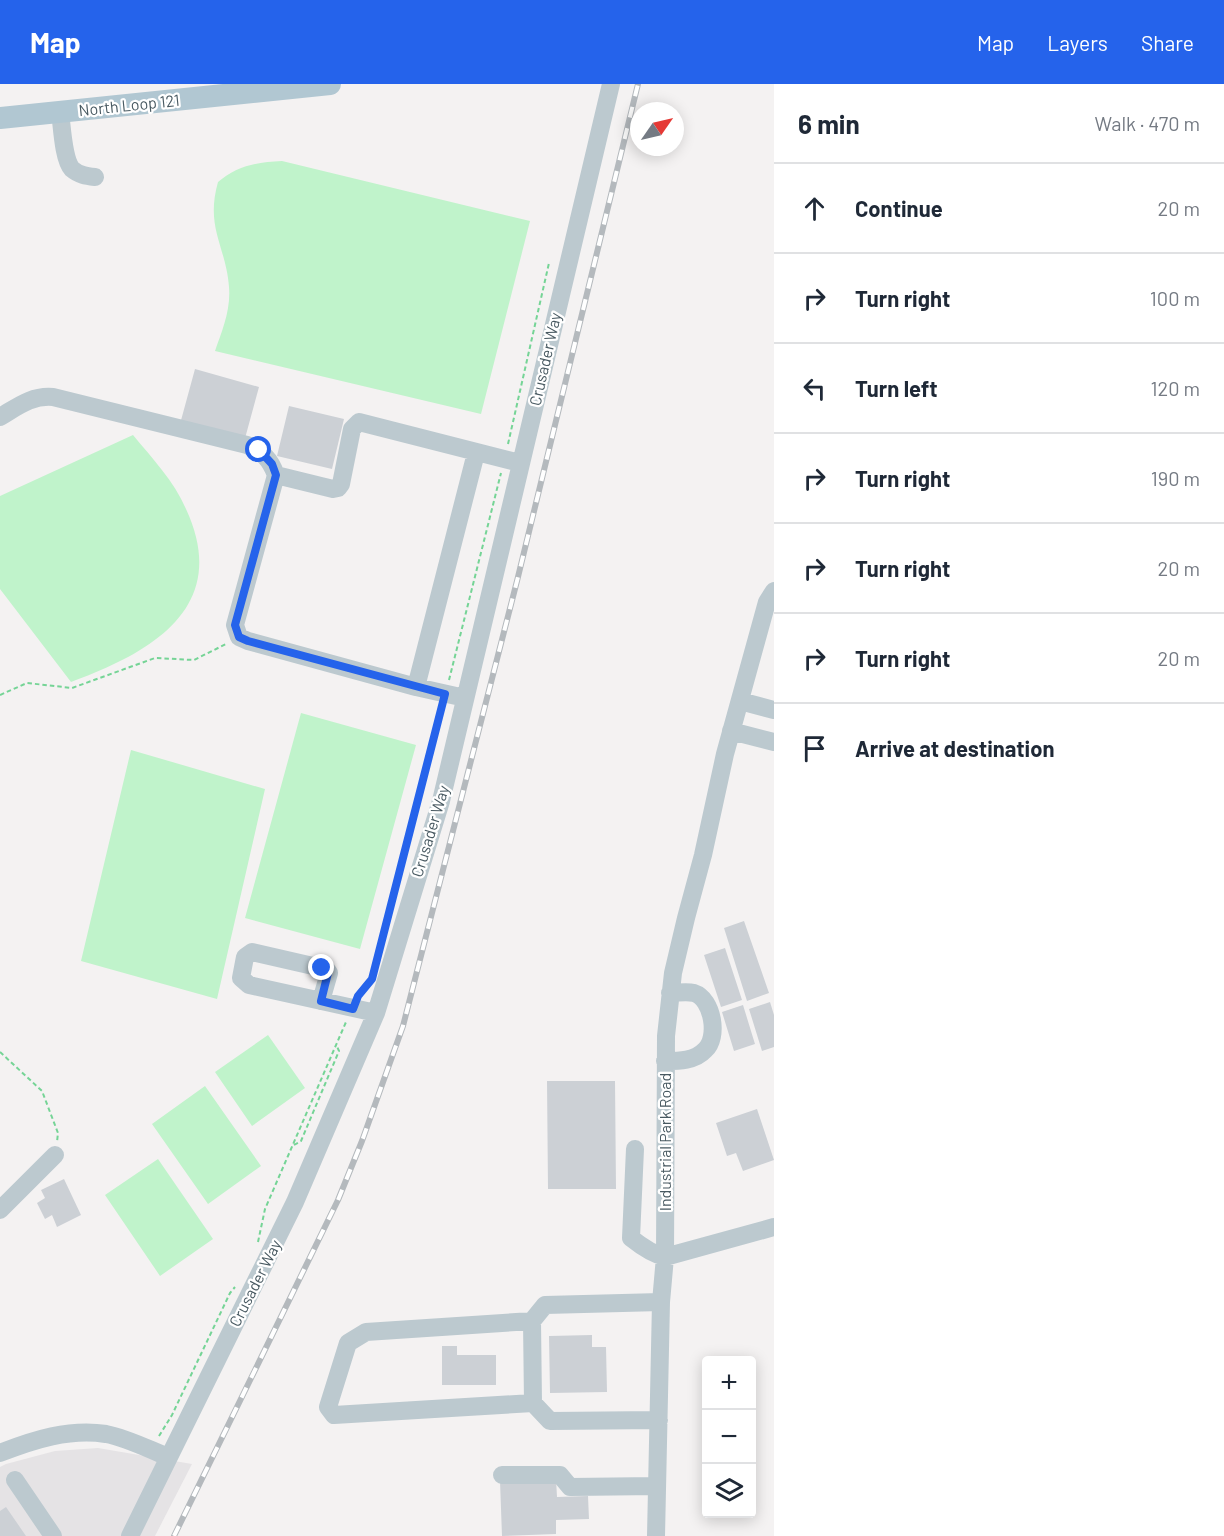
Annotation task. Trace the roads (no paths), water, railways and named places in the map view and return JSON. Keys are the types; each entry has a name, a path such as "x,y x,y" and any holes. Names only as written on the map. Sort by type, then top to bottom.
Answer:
{"main road":[{"name":"North Loop 121","path":"0,118 60,112 188,91 330,84"}],"street":[{"name":"Crusader Way","path":"130,1536 295,1202 376,1013 441,801 465,698 512,461 610,84"},
{"path":"60,112 64,147 70,168 82,176 95,177"},
{"path":"0,417 32,398 53,397 247,445 266,455 276,475 235,625 239,637 416,687 465,698"},
{"path":"276,475 333,489 338,488 341,484 352,429 358,422 512,461"},
{"path":"416,687 476,453"},
{"name":"Industrial Park Road","path":"656,1536 661,1302 665,1257 666,1035 670,993 725,754 767,602 774,591"},
{"path":"740,700 774,710"},
{"path":"731,731 774,742"},
{"path":"666,1061 687,1060 699,1055 711,1042 713,1032 707,1006 701,997 694,993 670,993"},
{"path":"321,1001 376,1013"},
{"path":"635,1149 631,1238 647,1250 665,1257 774,1227"},
{"path":"0,1209 55,1155"},
{"path":"659,1420 550,1421 533,1403 532,1321 545,1305 661,1302"},
{"path":"532,1321 366,1332 348,1343 328,1407 334,1415 533,1403"},
{"path":"0,1453 22,1444 59,1434 106,1434 168,1457"},
{"path":"502,1474 560,1475 570,1486 657,1486"},
{"path":"15,1479 53,1536"}],"railway":[{"path":"174,1536 338,1200 362,1141 403,1026 517,581 638,84"}]}
